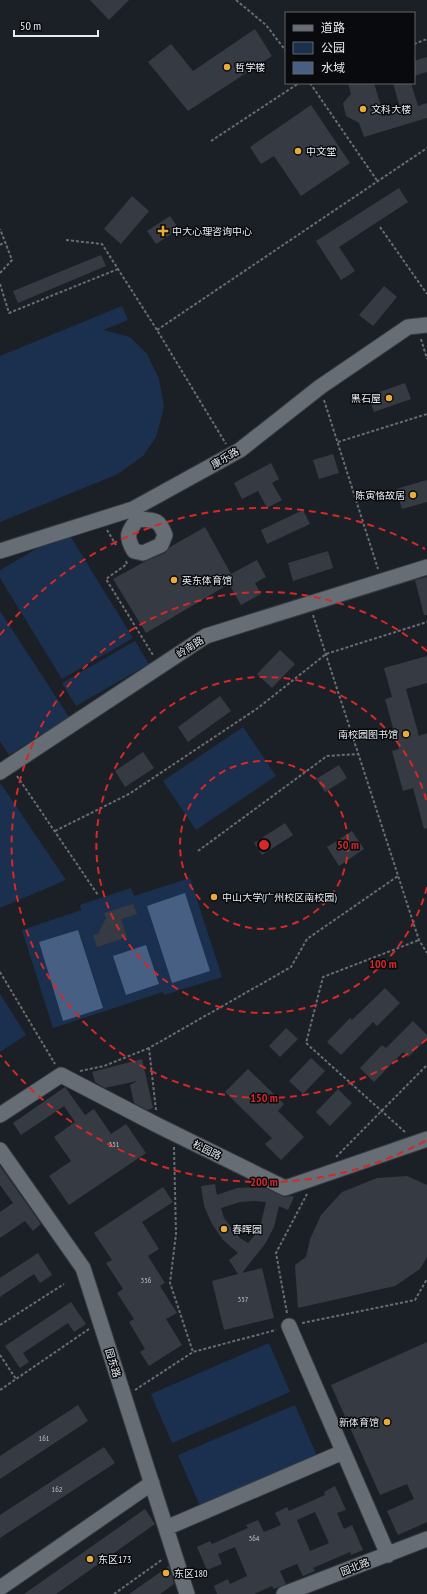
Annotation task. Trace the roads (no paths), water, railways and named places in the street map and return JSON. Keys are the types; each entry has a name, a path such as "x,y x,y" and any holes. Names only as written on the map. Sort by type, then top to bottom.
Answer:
{"street":[{"name":"康乐路","path":"0,551 101,519 136,514 240,450 320,387 408,327 422,326"},
{"name":"岭南路","path":"5,769 206,636 427,567"},
{"name":"松园路","path":"0,1115 61,1075 157,1125 285,1188 422,1141"},
{"name":"园东路","path":"0,1150 83,1268 187,1594"},
{"path":"289,1326 388,1555"},
{"path":"166,1528 343,1452"},
{"path":"0,1588 152,1483"},
{"name":"园北路","path":"284,1594 427,1539"}],"water":[{"path":"185,893 210,971 172,983 147,906"},
{"path":"78,930 103,1008 63,1021 39,942"},
{"path":"146,945 159,984 126,995 113,956"}],"place":[{"name":"哲学楼","path":"227,67"},
{"name":"文科大楼","path":"363,109"},
{"name":"中文堂","path":"298,151"},
{"name":"中大心理咨询中心","path":"163,231"},
{"name":"黑石屋","path":"389,398"},
{"name":"陈寅恪故居","path":"413,495"},
{"name":"英东体育馆","path":"174,580"},
{"name":"南校园图书馆","path":"406,734"},
{"name":"中山大学(广州校区南校园)","path":"214,897"},
{"name":"春晖园","path":"224,1229"},
{"name":"新体育馆","path":"387,1422"},
{"name":"东区173","path":"90,1559"},
{"name":"东区180","path":"166,1573"}]}
